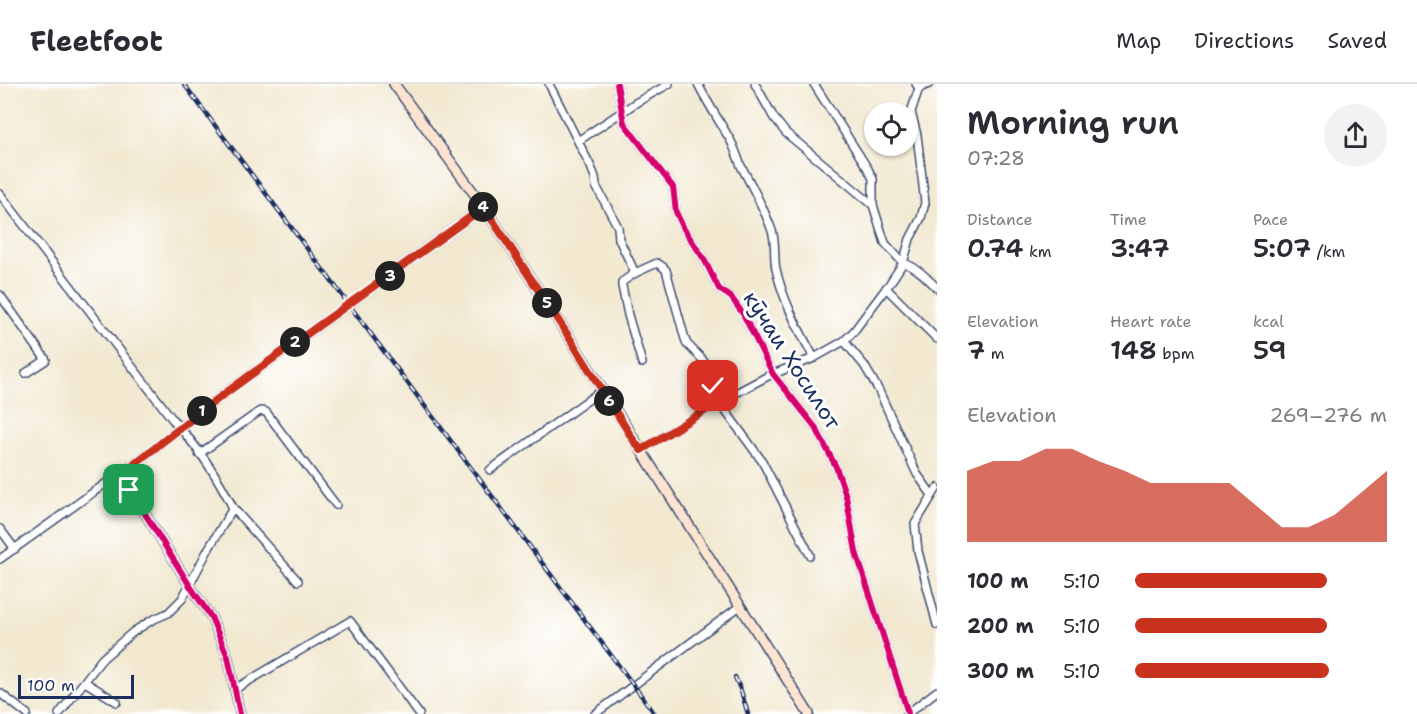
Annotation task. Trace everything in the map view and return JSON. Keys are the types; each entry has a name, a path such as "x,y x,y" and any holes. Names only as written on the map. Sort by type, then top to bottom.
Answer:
{"main road":[{"path":"394,84 484,207 809,714"}],"street":[{"path":"549,84 591,167 596,186 618,227 619,239 635,273"},
{"name":"кӯчаи Хосилот","path":"617,84 622,119 673,187 676,212 684,229 704,259 719,289 731,297 744,314 773,374 824,440 842,481 856,552 907,713"},
{"path":"578,141 622,111 669,84"},
{"path":"699,84 729,137 766,214 773,232 776,267 783,293 794,321 814,358"},
{"path":"755,84 780,127 873,205"},
{"path":"814,84 873,179 873,205 885,243 903,263 920,273 937,288"},
{"path":"641,450 719,402 768,376 814,358 844,340 854,331 903,263 910,239 921,218 925,203 917,135 911,112 917,86 929,84"},
{"path":"0,194 180,428 225,492 233,508 298,581"},
{"path":"0,559 160,444 288,347 484,207"},
{"path":"642,363 628,315 622,282 627,277 657,263 666,270 685,339 708,369 719,402 762,461 810,555"},
{"path":"886,288 937,339"},
{"path":"0,295 46,360 26,373"},
{"path":"844,340 864,364 878,388 916,474 933,495"},
{"path":"490,471 602,390"},
{"path":"199,454 260,411 266,412 336,504"},
{"path":"130,466 125,477 129,490 211,617 228,657 240,714"},
{"path":"937,488 915,524 918,551 937,625"},
{"path":"59,714 102,659 133,632 168,613 182,599 233,508"},
{"path":"0,529 15,549"},
{"path":"595,714 740,606"},
{"path":"235,689 350,621 419,714"},
{"path":"85,682 117,702"},
{"path":"907,713 937,691"},
{"path":"0,693 27,714"}],"railway":[{"path":"184,84 655,714"},
{"path":"735,677 748,714"}],"cycle path":[{"path":"617,84 624,123 673,187 676,212 684,229 704,259 719,289 731,297 743,314 773,374 816,428 836,467 846,496 856,552 908,713"},
{"path":"240,714 228,657 211,617 129,491 125,477 136,462 211,404 484,207"}],"route":[{"path":"129,490 125,477 130,466 288,347 484,207 641,450 719,402 713,386"}]}
